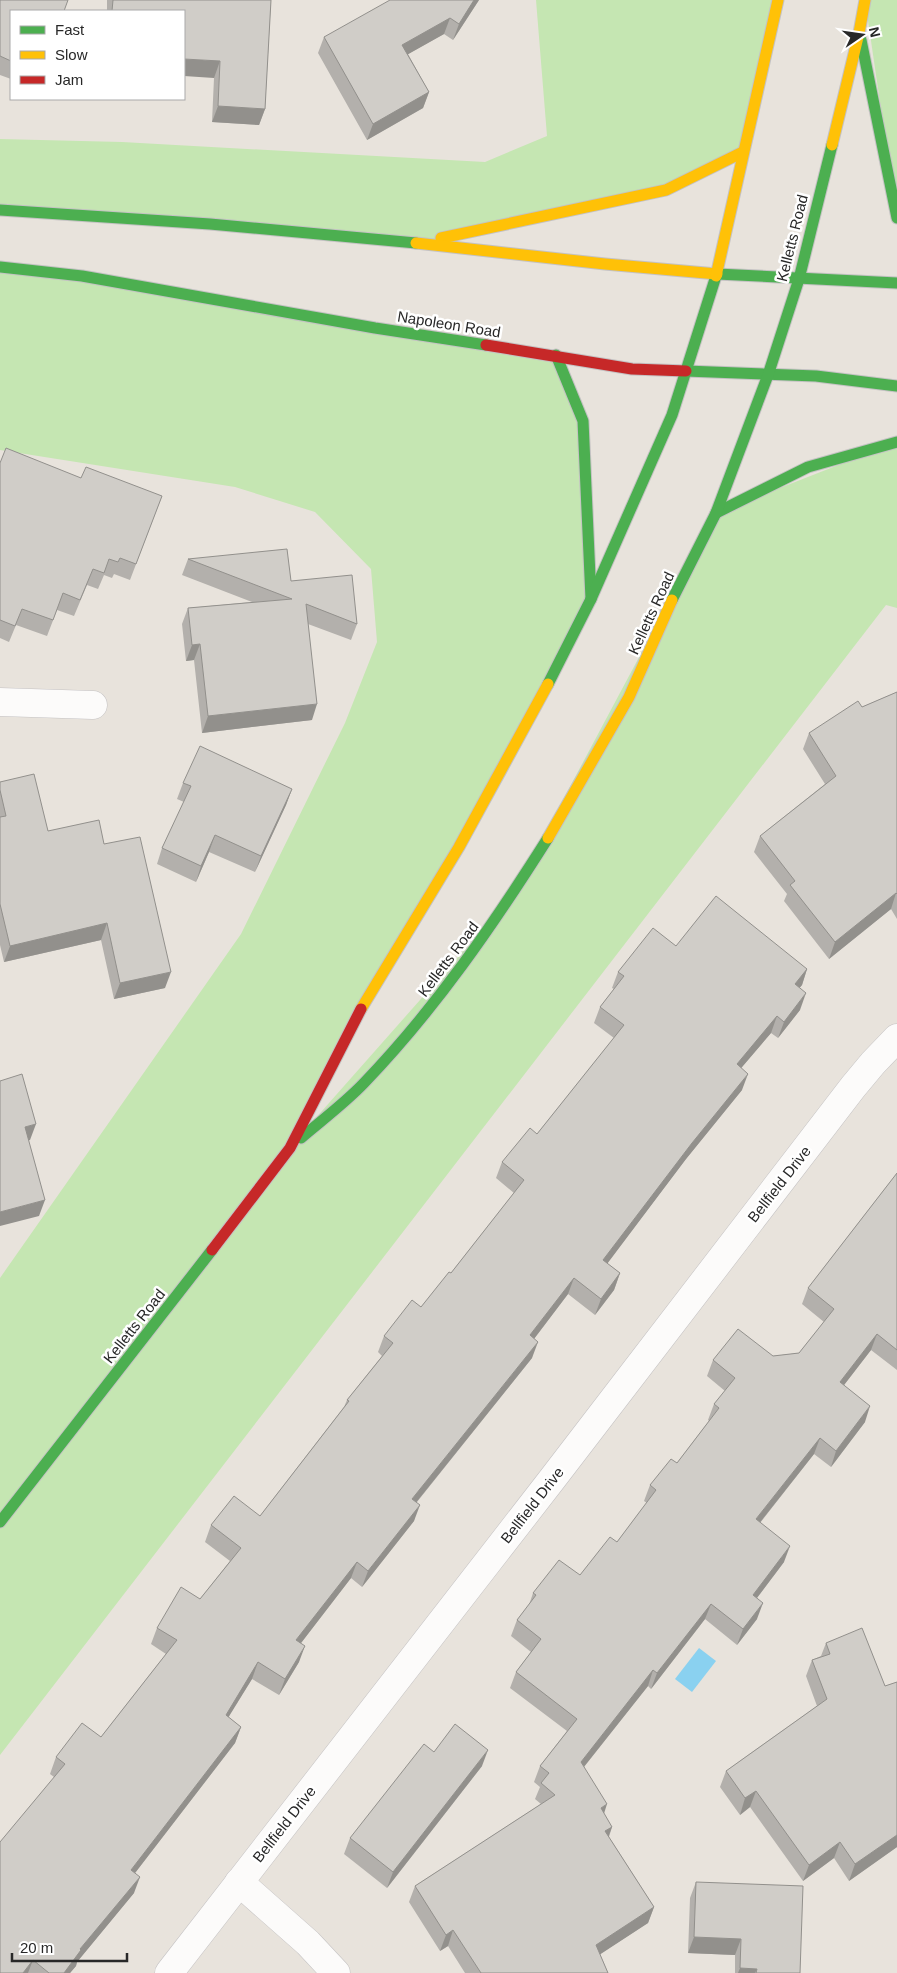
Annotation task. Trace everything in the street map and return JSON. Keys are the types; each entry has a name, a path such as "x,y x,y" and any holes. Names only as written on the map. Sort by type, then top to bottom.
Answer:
{"main road":[{"name":"Kelletts Road","path":"0,1522 159,1320 290,1148 353,1023 459,848 537,706 591,599 672,415 717,274 778,0"},
{"name":"Kelletts Road","path":"290,1148 363,1084 441,996 510,899 567,808 628,697 666,612 716,513 768,375 798,279 859,33 865,0"},
{"path":"859,33 897,218"},
{"path":"418,243 666,190 743,152"},
{"path":"0,210 83,214 418,243 648,269 798,279 897,283"},
{"name":"Napoleon Road","path":"0,267 82,276 375,328 556,355 632,369 816,376 897,386"},
{"path":"556,355 583,421 591,599"},
{"path":"716,513 808,467 897,442"}],"street":[{"path":"0,702 93,705"},
{"name":"Bellfield Drive","path":"169,1973 853,1087 897,1038"},
{"path":"239,1882 308,1943 336,1973"}],"green space":[{"path":"536,0 778,0 743,152 666,190 417,243 0,211 0,139 122,142 485,162 547,136"},
{"path":"865,0 897,0 897,218"},
{"path":"0,267 556,355 583,421 591,599 291,1146 511,897 716,513 897,442 897,608 886,605 0,1755 0,1278 241,934 345,723 377,642 371,569 315,512 235,487 0,450"}],"water":[{"path":"699,1648 716,1661 692,1692 675,1679"}],"building":[{"path":"0,0 68,0 64,10 10,10 10,61 0,56"},
{"path":"113,0 271,0 265,109 218,106 220,61 185,59 185,10 112,10"},
{"path":"390,0 474,0 459,24 450,18 402,45 429,92 373,124 324,37"},
{"path":"6,448 81,478 86,467 162,496 136,564 120,558 118,562 109,559 104,573 93,569 80,600 63,593 53,620 22,609 15,626 0,620 0,463"},
{"path":"287,549 291,581 352,575 357,624 306,604 317,704 208,716 200,644 192,645 188,608 292,599 188,559"},
{"path":"897,692 897,894 835,942 790,885 795,881 760,836 836,776 809,733 858,701 862,707"},
{"path":"200,746 292,789 261,856 215,835 201,866 162,848 191,786 183,783"},
{"path":"34,774 48,831 99,820 104,844 140,837 171,972 120,983 107,923 10,946 0,904 0,817 6,816 0,782"},
{"path":"716,896 807,969 795,984 806,993 784,1022 777,1016 737,1064 748,1074 692,1143 603,1260 620,1273 601,1299 574,1278 530,1335 538,1342 412,1499 420,1505 368,1571 357,1562 296,1640 305,1646 285,1679 258,1662 226,1715 241,1727 131,1870 140,1877 80,1949 64,1973 49,1973 33,1960 23,1973 0,1973 0,1842 65,1764 56,1757 82,1723 101,1737 177,1640 157,1628 181,1587 200,1599 241,1548 211,1525 234,1496 260,1516 349,1401 347,1400 393,1343 384,1336 412,1300 421,1307 449,1272 451,1273 524,1180 502,1162 530,1128 537,1134 624,1025 600,1007 624,976 618,972 653,928 676,946"},
{"path":"22,1074 36,1124 25,1127 45,1200 0,1212 0,1081"},
{"path":"897,1173 897,1350 877,1334 840,1382 870,1406 836,1451 820,1438 756,1519 790,1546 753,1595 763,1603 743,1629 711,1604 657,1673 653,1670 581,1762 607,1804 601,1808 612,1827 605,1831 654,1907 596,1945 608,1973 481,1973 453,1930 446,1935 415,1886 555,1795 541,1783 549,1773 540,1766 577,1719 516,1672 541,1639 517,1620 536,1595 533,1593 559,1560 580,1575 610,1537 617,1542 656,1490 650,1485 671,1459 677,1463 719,1408 714,1404 735,1378 713,1360 738,1329 773,1356 799,1353 834,1309 808,1288"},
{"path":"862,1628 885,1686 897,1682 897,1835 855,1864 840,1842 809,1865 756,1791 745,1798 726,1771 827,1699 812,1660 830,1654 826,1643"},
{"path":"455,1724 488,1750 393,1872 350,1838 424,1744 434,1752"},
{"path":"696,1882 803,1886 800,1973 756,1973 757,1969 740,1968 741,1939 694,1937"}],"traffic: fast":[{"path":"861,40 897,218"},
{"path":"672,600 716,513 768,375 799,279 832,145"},
{"path":"0,210 210,224 416,243"},
{"path":"0,267 82,276 375,328 486,345"},
{"path":"717,274 897,283"},
{"path":"548,684 591,599 672,415 716,276"},
{"path":"556,355 583,421 591,599"},
{"path":"686,371 816,376 897,386"},
{"path":"716,513 808,467 897,442"},
{"path":"301,1138 357,1090 415,1025 485,934 548,838"},
{"path":"0,1522 212,1250"}],"traffic: slow":[{"path":"716,276 778,0"},
{"path":"832,145 865,0"},
{"path":"441,238 666,190 743,152"},
{"path":"416,243 605,264 717,274"},
{"path":"548,838 629,697 672,600"},
{"path":"361,1009 459,847 548,684"}],"traffic: jam":[{"path":"486,345 632,369 686,371"},
{"path":"212,1250 290,1148 361,1009"}]}
